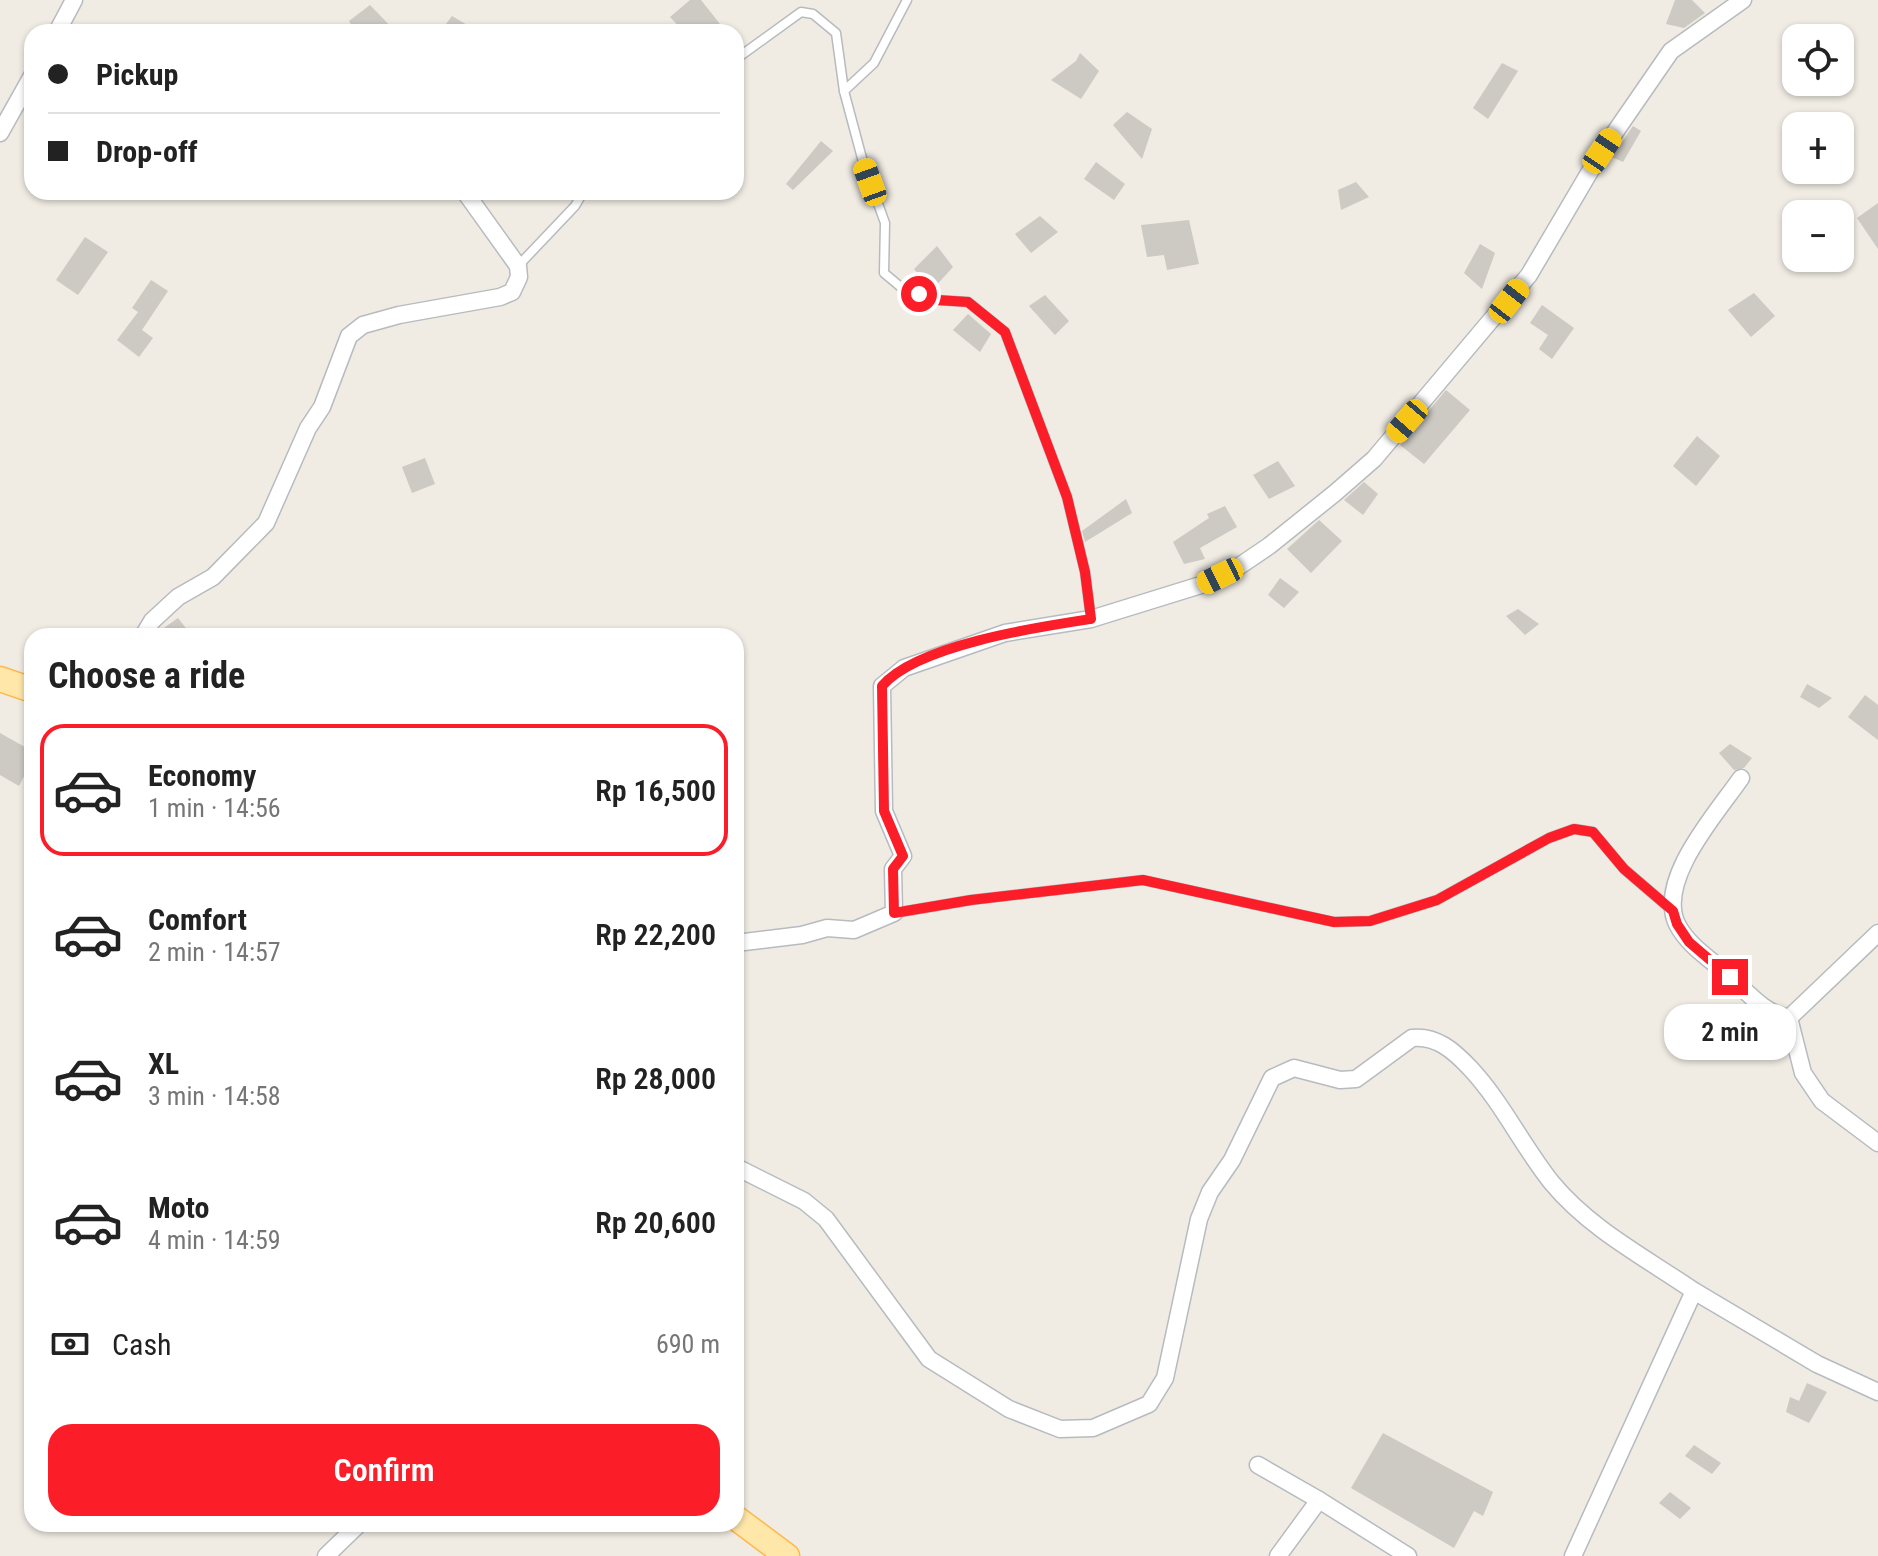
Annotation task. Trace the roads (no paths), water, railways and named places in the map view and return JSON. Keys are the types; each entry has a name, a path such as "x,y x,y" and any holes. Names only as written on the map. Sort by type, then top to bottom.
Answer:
{"main road":[{"path":"0,679 24,687"},
{"path":"744,1524 787,1556"}],"street":[{"path":"61,24 74,0"},
{"path":"744,942 802,935 827,928 854,930 894,913 893,869 903,856 884,811 882,686 904,668 978,640 1091,619 1204,584 1235,569 1269,546 1374,459 1529,275 1602,151 1671,51 1743,0"},
{"path":"0,133 24,90"},
{"path":"148,628 178,597 213,577 266,523 308,428 322,407 349,336 363,325 505,295 515,287 518,266 471,200"},
{"path":"1741,778 1678,871 1673,911 1677,924 1689,942 1757,1002 1776,1015 1789,1018"},
{"path":"1789,1018 1878,933"},
{"path":"1789,1018 1803,1073 1822,1101 1878,1143"},
{"path":"744,1171 804,1201 826,1219 929,1359 1009,1409 1060,1429 1093,1428 1149,1404 1159,1392 1168,1367 1199,1219 1210,1192 1232,1160 1272,1078 1294,1068 1340,1080 1356,1079 1412,1038 1423,1037 1439,1042 1477,1075 1551,1182 1580,1214 1694,1291 1817,1364 1878,1392"},
{"path":"1573,1556 1694,1291"},
{"path":"1258,1465 1408,1556"},
{"path":"1278,1556 1319,1500"},
{"path":"326,1556 351,1532"}],"lane":[{"path":"805,0 807,11 836,33 844,91 863,162 885,223 884,273 902,288 937,300 968,302 1005,332 1067,497 1085,572 1091,619"},
{"path":"844,91 874,63 907,0"},
{"path":"744,53 801,12 807,11"},
{"path":"518,266 578,200"},
{"path":"894,913 971,900 1143,880 1334,922 1370,921 1437,900 1549,838 1574,829 1593,832 1624,869 1673,911"}]}
